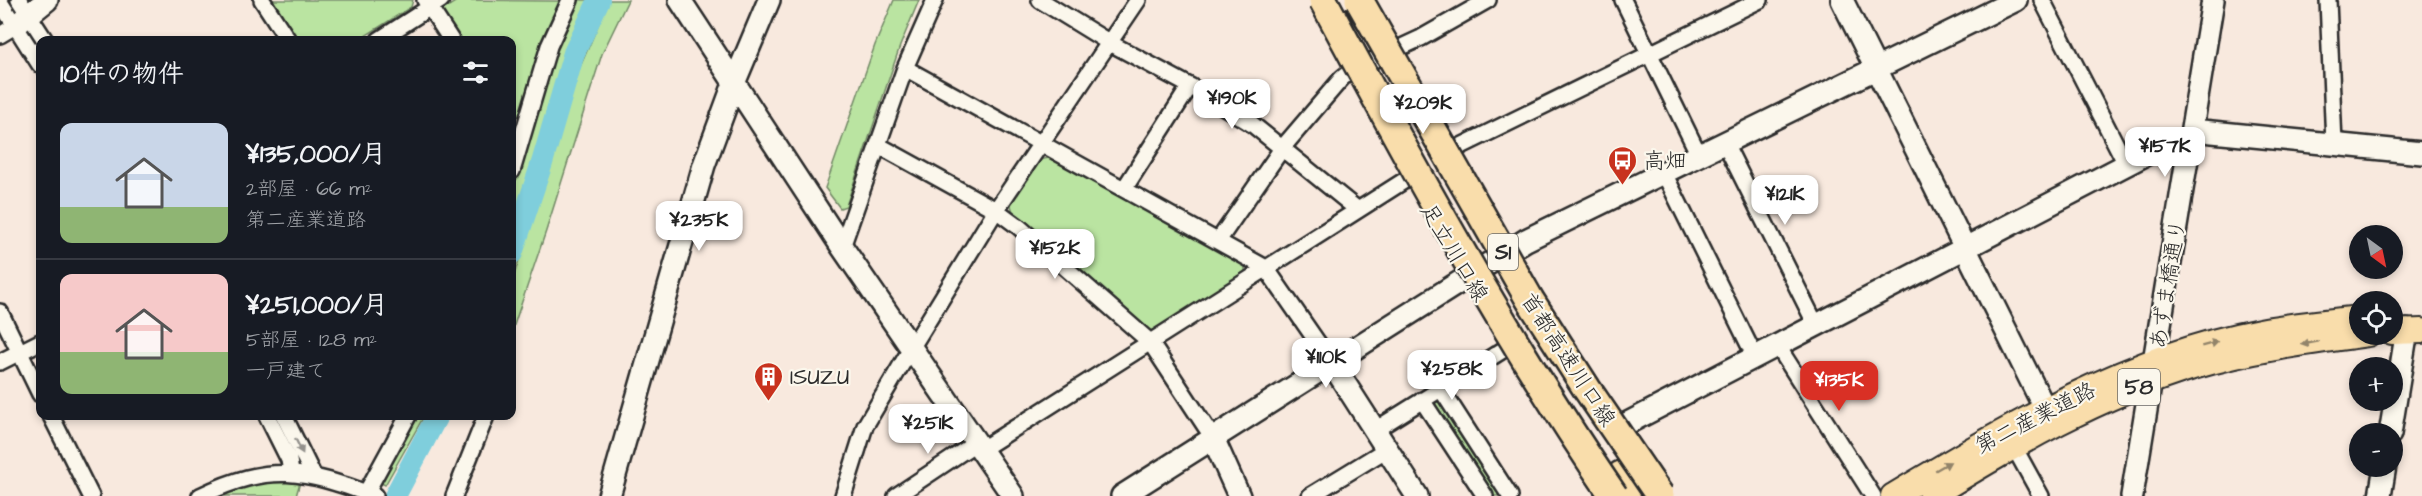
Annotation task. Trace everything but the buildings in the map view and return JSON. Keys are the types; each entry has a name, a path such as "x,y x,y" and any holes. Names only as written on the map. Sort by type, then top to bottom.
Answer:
{"highway":[{"name":"首都高速川口線","path":"1323,0 1435,207 1547,393 1621,487"},
{"path":"1336,0 1405,126 1494,279 1621,487 1646,496"},
{"path":"1353,0 1416,121 1621,487"},
{"name":"首都高速川口線","path":"1359,0 1530,300 1660,496"}],"main road":[{"name":"第二産業道路","path":"1931,496 2014,447 2089,409 2153,371 2259,331 2349,319"},
{"name":"第二産業道路","path":"1893,496 2003,431 2100,383 2153,371 2194,367 2261,351 2349,337"}],"street":[{"path":"16,19 47,0"},
{"path":"262,0 285,36"},
{"path":"516,138 549,46 570,0"},
{"path":"680,0 735,81 766,134 1013,496"},
{"path":"609,496 704,165 735,81 769,0"},
{"path":"842,247 905,68 934,0"},
{"path":"1040,0 1252,124 1358,210"},
{"path":"843,496 865,426 996,210 1043,144 1138,0"},
{"name":"足立川口線","path":"1315,0 1410,177 1511,345 1621,487"},
{"path":"1370,0 1510,250 1669,496"},
{"path":"1218,241 1283,147 1342,78 1352,70 1397,49 1488,0"},
{"path":"1623,0 1699,155"},
{"path":"1453,150 1760,0"},
{"path":"1842,0 2044,410"},
{"path":"1122,496 1510,250 2016,0"},
{"path":"2042,0 2126,164"},
{"name":"あずま橋通り","path":"2132,496 2213,0"},
{"path":"2328,0 2334,144"},
{"path":"0,2 16,19 39,36"},
{"path":"385,36 432,2 449,36"},
{"path":"16,19 36,57"},
{"path":"905,68 1266,268 1375,430 1412,494"},
{"path":"1124,189 1190,86"},
{"path":"1622,426 2126,164 2166,144 2192,135 2334,144 2422,153"},
{"path":"1725,143 1816,325"},
{"path":"878,145 996,210 1019,227 1150,342 1213,438 1239,496"},
{"path":"1664,172 1755,357"},
{"path":"896,496 1150,342 1410,177"},
{"path":"0,312 36,386"},
{"path":"2392,423 2407,325"},
{"path":"0,362 36,344"},
{"path":"1375,430 1511,345"},
{"path":"1777,345 1873,496"},
{"path":"1441,388 1510,496"},
{"path":"1422,400 1485,496"},
{"path":"53,420 91,496"},
{"path":"269,420 289,460 291,472"},
{"path":"286,420 314,477"},
{"path":"200,496 231,481 261,474 291,472 370,494 406,420"},
{"path":"454,496 484,420"},
{"path":"2014,447 2041,496"},
{"path":"1310,496 1387,449"},
{"path":"2380,496 2383,477"}],"green space":[{"path":"271,0 413,0 411,7 365,36 294,36"},
{"path":"458,0 562,1 542,41 520,116 516,117 516,36 456,36 442,14 444,9"},
{"path":"577,0 592,0 570,47 516,211 516,179 558,43"},
{"path":"609,0 628,0 602,54 516,319 516,269 577,74"},
{"path":"894,0 919,0 900,46 846,206 840,208 825,188 875,45"},
{"path":"1049,158 1245,265 1245,274 1156,331 1147,330 1013,212 1010,202 1038,160"},
{"path":"1437,396 1504,496 1490,496 1431,400"},
{"path":"412,420 422,420 385,485 379,482"},
{"path":"252,479 301,479 296,496 208,496"}],"waterway":[{"path":"516,241 542,163 574,53 599,0"},
{"path":"395,496 435,420"}],"place":[{"name":"高畑","path":"1622,186"},
{"name":"ISUZU","path":"769,402"}]}
